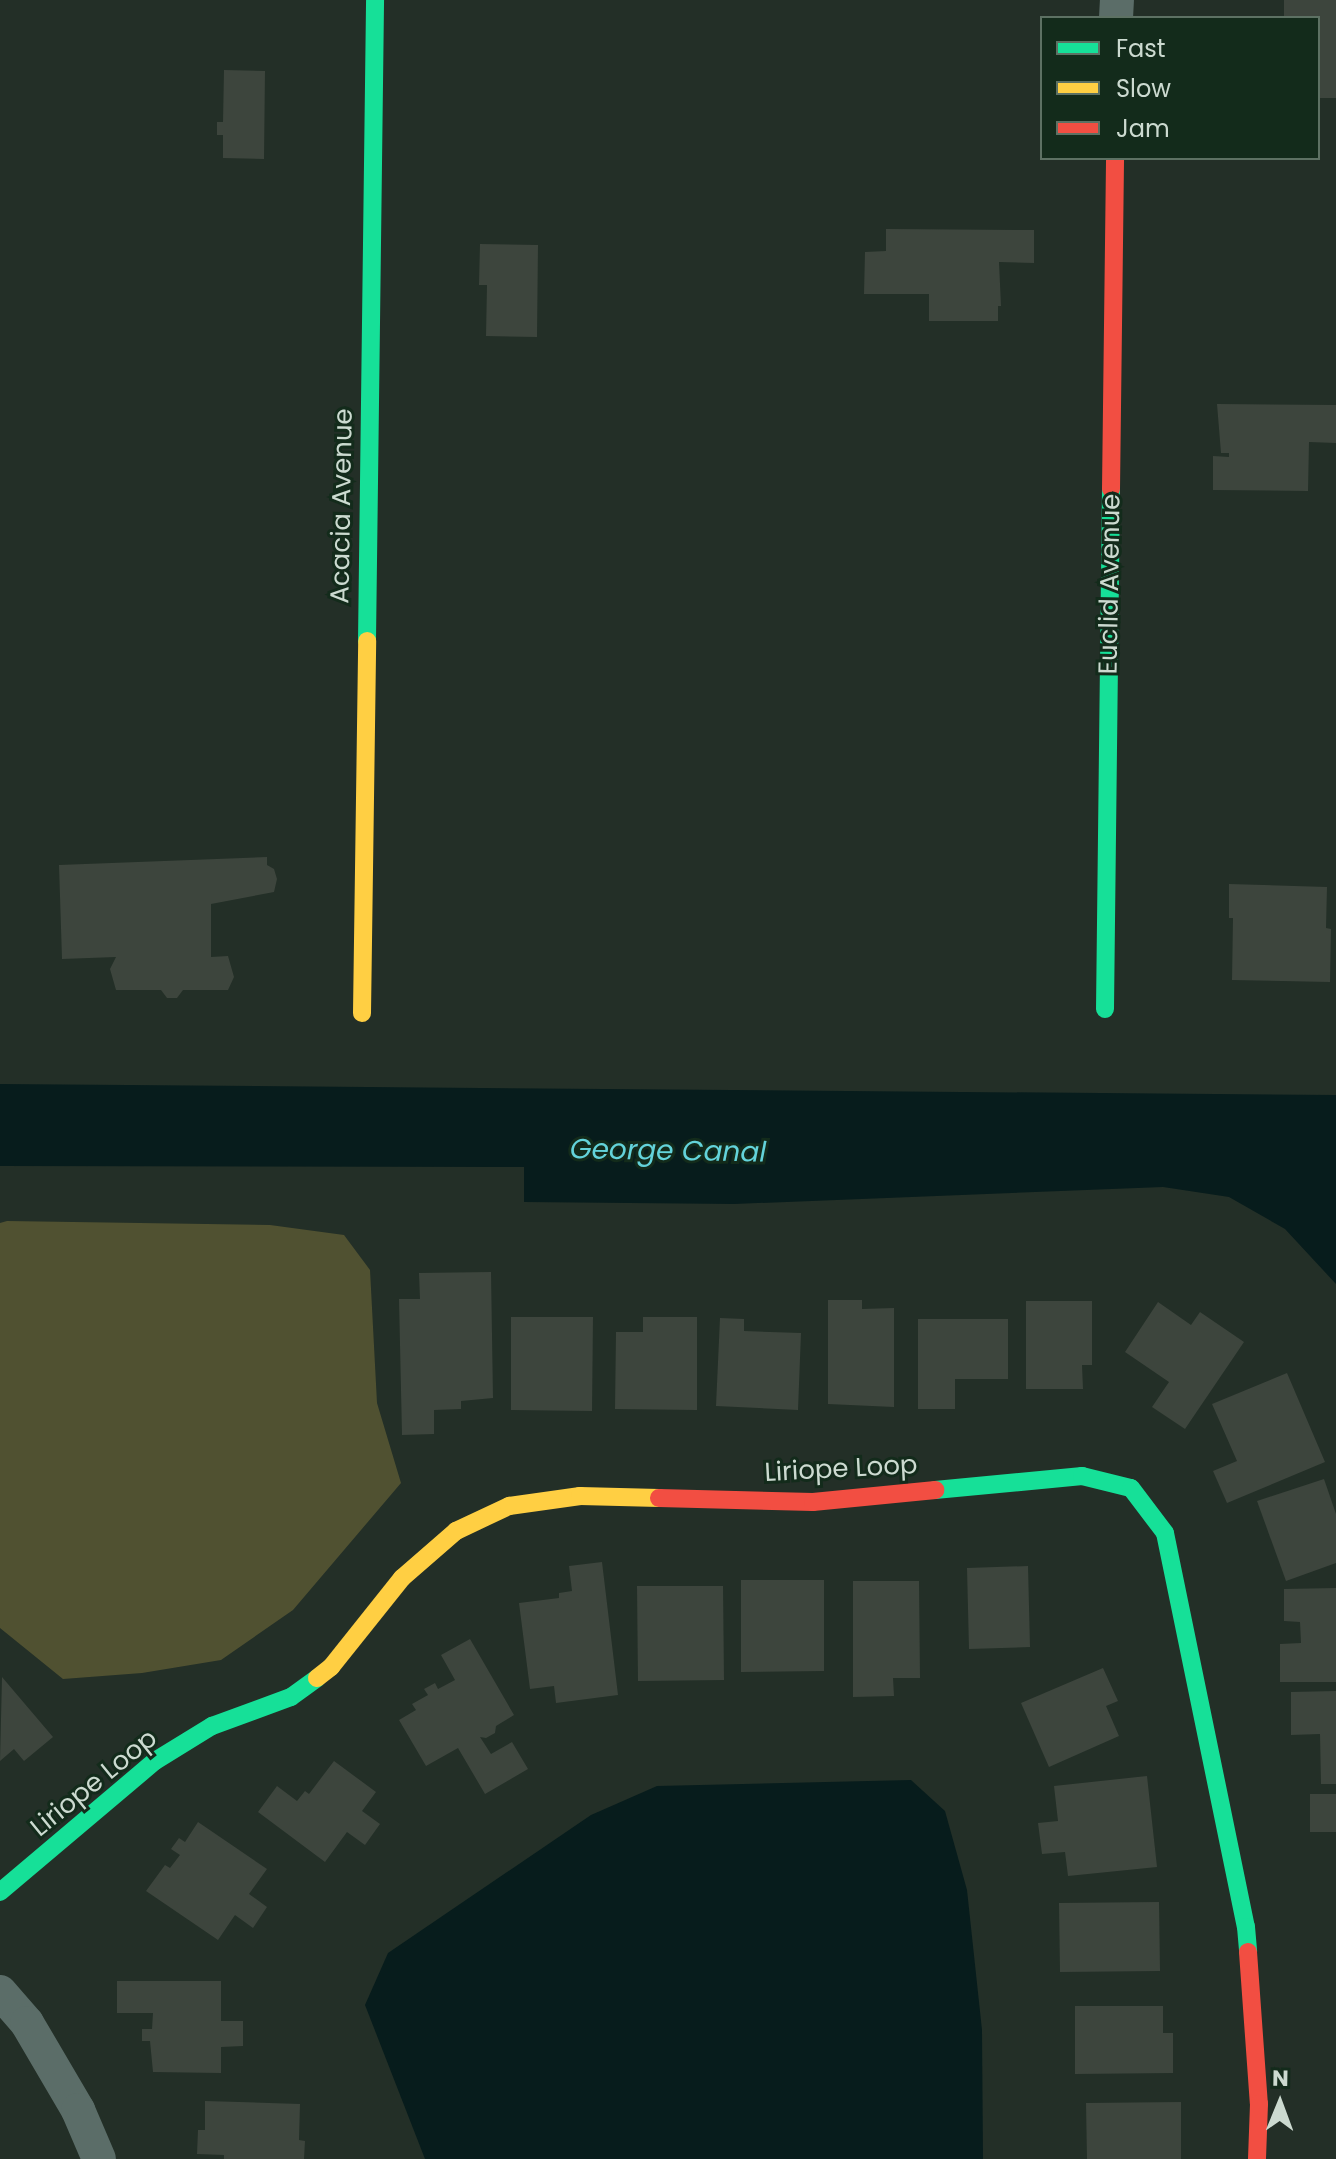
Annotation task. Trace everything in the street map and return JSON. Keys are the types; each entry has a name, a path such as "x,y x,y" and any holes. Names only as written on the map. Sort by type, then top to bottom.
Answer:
{"street":[{"name":"Acacia Avenue","path":"362,1013 375,0"},
{"name":"Euclid Avenue","path":"1105,1009 1115,160"},
{"name":"Liriope Loop","path":"0,1892 155,1761 212,1726 291,1697 331,1667 402,1578 456,1531 509,1506 580,1496 813,1502 1082,1476 1131,1488 1165,1533 1246,1927 1259,2104 1257,2159"},
{"path":"0,1992 27,2023 49,2060 78,2110 99,2159"}],"green space":[{"path":"0,1223 270,1225 344,1235 370,1270 377,1403 401,1483 293,1610 221,1660 142,1673 63,1679 0,1628"}],"water":[{"name":"George Canal","path":"0,1084 1336,1095 1336,1284 1285,1229 1229,1197 1163,1187 734,1204 524,1202 524,1167 0,1166"},
{"path":"911,1780 945,1811 967,1890 982,2030 983,2159 425,2159 365,2005 388,1953 591,1815 657,1786"}],"building":[{"path":"1284,0 1336,0 1336,98 1320,98 1320,16 1284,16"},
{"path":"224,70 265,71 264,159 223,158 223,135 217,135 217,122 223,122"},
{"path":"886,229 1034,230 1034,263 999,262 1001,306 998,306 998,321 929,321 929,294 864,294 865,252 886,251"},
{"path":"480,244 538,245 537,337 486,336 487,285 479,285"},
{"path":"1217,404 1336,405 1336,443 1309,442 1308,491 1213,490 1213,456 1229,457 1229,453 1221,453"},
{"path":"267,857 267,865 274,869 277,879 274,892 211,904 211,957 228,956 234,977 228,990 183,990 177,998 167,998 161,990 116,990 110,969 116,957 62,959 59,865"},
{"path":"1229,884 1327,887 1326,928 1331,929 1330,982 1232,980 1233,918 1229,918"},
{"path":"491,1272 493,1398 461,1401 461,1409 434,1410 434,1434 402,1435 399,1299 420,1299 419,1273"},
{"path":"828,1300 862,1300 862,1309 894,1308 894,1407 828,1404"},
{"path":"1026,1301 1092,1301 1092,1365 1082,1365 1083,1389 1026,1389"},
{"path":"1158,1302 1191,1325 1200,1312 1244,1342 1185,1429 1152,1407 1169,1382 1125,1352"},
{"path":"511,1317 593,1317 592,1411 511,1410"},
{"path":"643,1317 697,1317 697,1410 615,1409 616,1332 643,1332"},
{"path":"720,1318 744,1319 744,1331 801,1333 798,1410 716,1406"},
{"path":"918,1319 1008,1319 1008,1379 955,1379 955,1409 918,1409"},
{"path":"1287,1373 1325,1462 1227,1503 1213,1471 1237,1461 1212,1404"},
{"path":"1324,1479 1336,1514 1336,1563 1286,1581 1257,1501"},
{"path":"602,1562 618,1695 556,1703 554,1686 530,1689 519,1603 559,1598 559,1593 572,1591 569,1566"},
{"path":"1028,1566 1030,1647 969,1649 967,1568"},
{"path":"741,1580 824,1580 824,1671 741,1672"},
{"path":"853,1581 919,1581 920,1678 893,1678 894,1696 853,1697"},
{"path":"637,1586 723,1586 724,1680 638,1681"},
{"path":"1336,1588 1336,1682 1280,1682 1280,1644 1301,1643 1300,1622 1284,1621 1284,1589"},
{"path":"470,1639 514,1715 496,1726 495,1733 486,1738 480,1737 491,1754 512,1742 528,1769 485,1794 458,1748 426,1766 399,1720 416,1710 412,1704 428,1695 424,1689 435,1683 438,1689 455,1680 441,1655"},
{"path":"1103,1668 1118,1701 1106,1706 1119,1736 1049,1767 1021,1703"},
{"path":"2,1677 53,1737 24,1761 14,1749 0,1761"},
{"path":"1336,1691 1336,1784 1321,1784 1320,1734 1291,1735 1291,1692"},
{"path":"334,1761 376,1792 362,1811 380,1824 365,1845 347,1832 325,1862 258,1812 277,1786 297,1801 305,1791 309,1794"},
{"path":"1147,1776 1157,1867 1068,1876 1065,1852 1042,1854 1038,1823 1058,1821 1054,1786"},
{"path":"1310,1794 1336,1794 1336,1832 1310,1832"},
{"path":"198,1822 267,1869 249,1894 267,1907 253,1928 235,1915 218,1940 146,1891 165,1865 170,1868 180,1855 171,1849 179,1838 185,1842"},
{"path":"1159,1902 1160,1971 1060,1972 1059,1903"},
{"path":"117,1981 221,1981 221,2021 243,2021 243,2046 221,2047 221,2073 153,2072 150,2041 142,2041 142,2029 152,2029 153,2013 117,2013"},
{"path":"1075,2006 1163,2006 1163,2033 1173,2033 1173,2073 1075,2074"},
{"path":"205,2101 300,2104 299,2140 305,2141 304,2159 224,2159 224,2155 197,2154 198,2130 205,2130"},
{"path":"1181,2102 1181,2159 1087,2159 1086,2103"}],"traffic: fast":[{"path":"367,641 375,0"},
{"path":"1105,1009 1111,489"},
{"path":"935,1490 1082,1476 1131,1488 1165,1533 1246,1927 1248,1952"},
{"path":"0,1892 155,1761 212,1726 291,1697 317,1678"}],"traffic: slow":[{"path":"362,1013 367,641"},
{"path":"317,1678 331,1667 402,1578 456,1531 509,1506 580,1496 659,1498"}],"traffic: jam":[{"path":"1111,489 1115,160"},
{"path":"659,1498 813,1502 935,1490"},
{"path":"1248,1952 1259,2104 1257,2159"}]}
